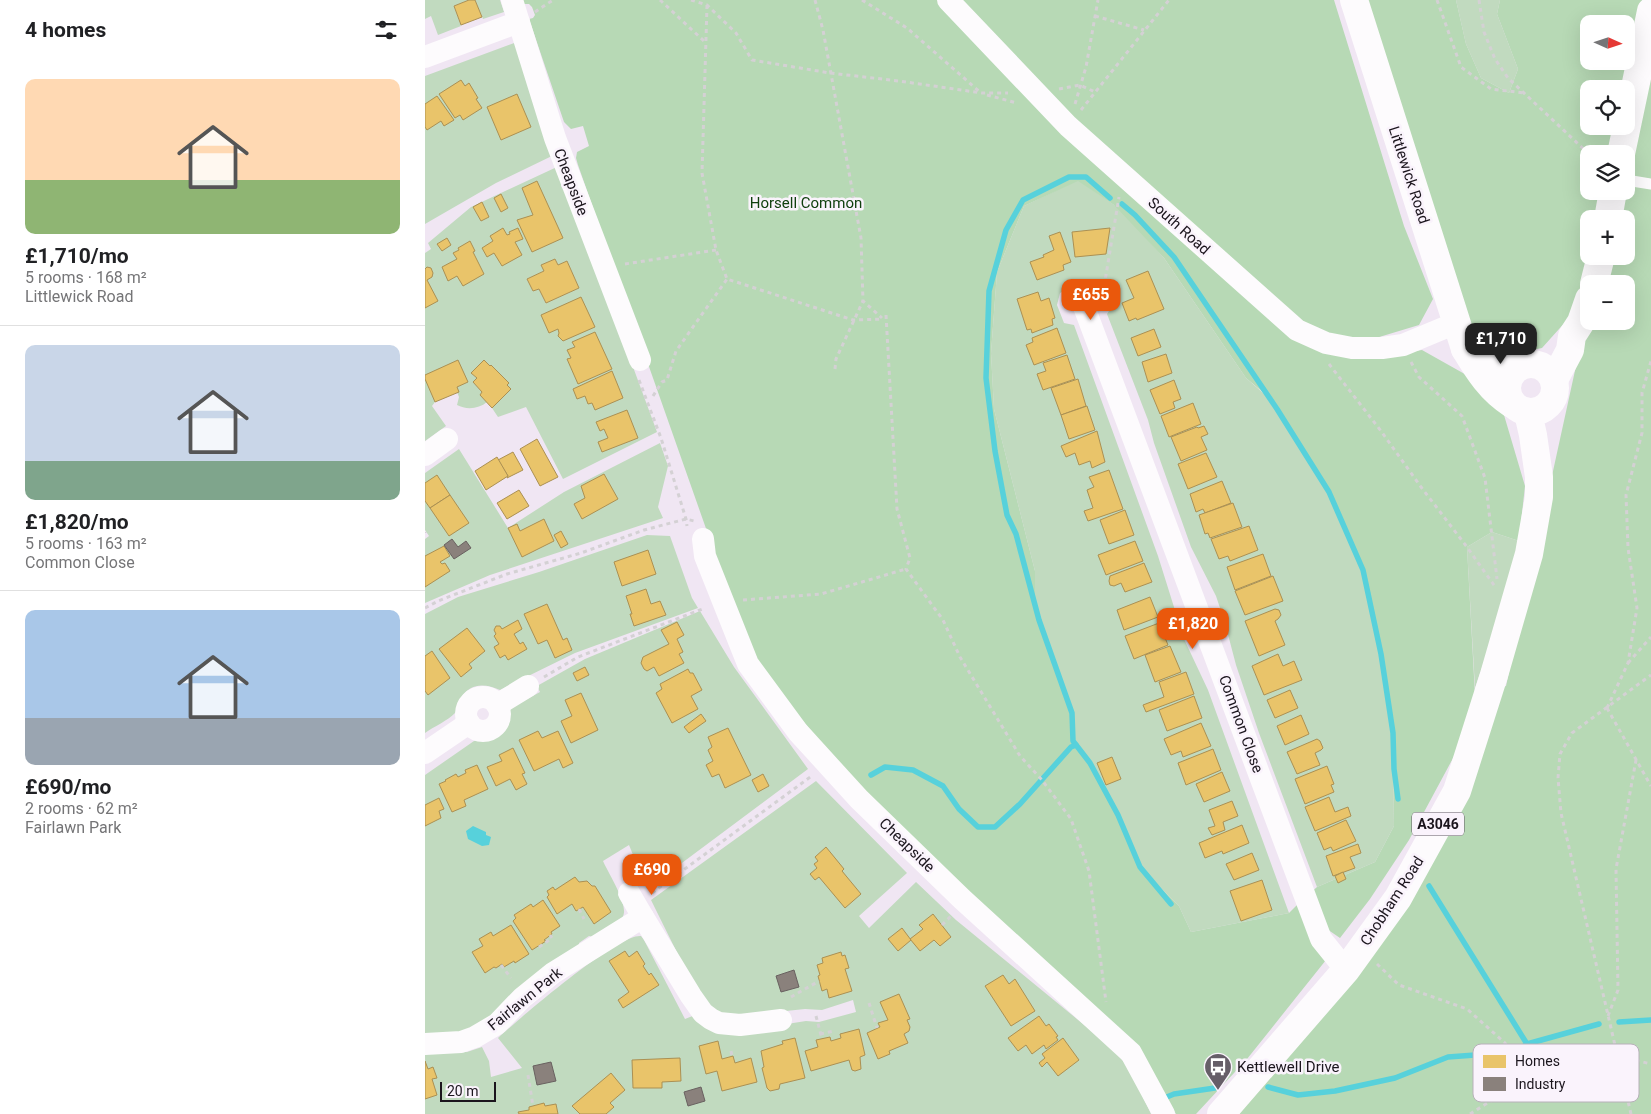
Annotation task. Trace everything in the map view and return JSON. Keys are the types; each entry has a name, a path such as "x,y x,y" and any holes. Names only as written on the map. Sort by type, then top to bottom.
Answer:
{"main road":[{"name":"Littlewick Road","path":"1354,0 1465,349 1480,374 1501,397 1536,400"},
{"path":"1623,145 1651,11"},
{"name":"Chobham Road","path":"1522,368 1545,357 1572,336 1580,324"},
{"name":"Chobham Road","path":"1221,1114 1354,959 1397,898 1457,791 1494,675 1529,554 1539,497 1536,400 1570,350 1572,336"},
{"path":"1465,349 1490,363 1522,368 1539,365 1546,369 1536,400 1506,389 1508,378 1522,368"}],"street":[{"name":"Cheapside","path":"512,0 555,138 639,368"},
{"name":"South Road","path":"948,0 1027,98 1068,126 1297,330 1326,343 1352,348 1382,348 1403,345 1456,323"},
{"path":"425,57 519,22"},
{"name":"Common Close","path":"1084,303 1321,939 1354,959"},
{"path":"425,454 447,439"},
{"name":"Cheapside","path":"696,530 747,664 798,732 859,799 966,902 1131,1053 1164,1114"},
{"path":"425,753 469,723 473,728 482,731 496,726 501,714 497,705 528,686"},
{"path":"636,905 703,1013 719,1023 740,1025 781,1020"},
{"name":"Fairlawn Park","path":"425,1044 461,1042 475,1037 497,1024 522,998 636,905"}],"lane":[{"path":"1635,181 1651,184"}],"path":[{"path":"660,0 705,42"},
{"path":"691,0 707,5 736,33 752,60 830,73 1027,98"},
{"path":"815,0 823,30 861,238 863,302 836,359 835,369"},
{"path":"862,0 907,28 982,93 1027,98"},
{"path":"1068,126 1086,67 1098,0"},
{"path":"1068,126 1169,0"},
{"path":"1437,0 1461,67 1491,89 1525,93"},
{"path":"1479,0 1484,32 1495,59 1508,78 1580,145"},
{"path":"707,5 702,174 716,250 727,279"},
{"path":"1095,16 1145,30"},
{"path":"1080,85 1095,92"},
{"path":"1084,303 1105,280 1120,191"},
{"path":"602,263 622,265 716,250"},
{"path":"727,279 853,320 883,319 863,302"},
{"path":"653,396 662,382 667,380 676,351 727,279"},
{"path":"886,315 897,510 910,558 906,569"},
{"path":"1306,334 1381,431 1499,592 1485,478 1462,416 1419,377 1403,345"},
{"path":"1607,708 1628,663 1637,608 1628,548 1626,495 1642,433 1642,393 1651,361"},
{"path":"639,368 686,519 696,530"},
{"path":"686,519 696,530"},
{"path":"425,608 507,574 581,554 644,530 686,519"},
{"path":"528,686 578,657 724,601 821,594 906,569"},
{"path":"906,569 943,620 960,657 1021,756 1042,780 1071,819 1089,870 1105,990 1106,1016 1099,1022"},
{"path":"701,602 707,616"},
{"path":"1628,663 1651,637"},
{"path":"1615,1044 1561,813 1558,778 1560,754 1572,733 1651,675"},
{"path":"1607,708 1651,786"},
{"path":"1608,1017 1618,990 1615,869 1636,760"},
{"path":"636,905 815,773 820,778"},
{"path":"579,909 585,919"},
{"path":"539,948 552,938 550,936"},
{"path":"1354,959 1399,985 1467,1010 1506,1044"},
{"path":"501,965 511,978"},
{"path":"791,997 819,981"},
{"path":"869,1004 877,1028"},
{"path":"816,1016 822,1039"},
{"path":"820,1034 834,1031"},
{"path":"731,1051 732,1056"},
{"path":"528,1076 533,1106"},
{"path":"1470,1114 1489,1102"}],"green space":[{"path":"425,0 469,0 454,6 461,26 438,35 431,16 425,19"},
{"path":"475,0 500,0 504,12 483,19"},
{"name":"Horsell Common","path":"523,0 1334,0 1404,226 1433,299 1419,325 1366,341 1364,359 1422,350 1470,377 1504,415 1525,486 1519,541 1492,532 1467,547 1475,695 1459,747 1409,840 1370,899 1340,938 1324,927 1308,895 1317,887 1375,862 1394,826 1393,737 1381,652 1363,570 1330,495 1271,399 1246,378 1164,258 1114,205 1078,181 1024,206 997,272 991,353 994,409 1035,571 1035,604 1072,713 1073,741 1090,763 1118,815 1140,867 1179,906 1191,932 1289,913 1297,905 1326,960 1247,1059 1196,1114 1176,1114 1140,1056 856,784 753,662 578,165 577,152 589,146 583,126 571,129 564,122 529,19 535,15 532,7 529,4 524,4"},
{"path":"1367,0 1456,0 1466,44 1481,78 1509,93 1518,69 1497,14 1500,0 1651,0 1651,1114 1239,1114 1380,938 1499,688 1506,686 1583,334 1568,319 1542,348 1504,356 1472,327"},
{"path":"1456,0 1500,0 1497,14 1518,69 1509,93 1481,78 1466,44"},
{"path":"517,42 554,155 496,183 425,224 425,76"},
{"path":"559,166 657,432 563,479 526,407 498,417 492,408 511,389 507,385 508,383 484,360 471,373 477,378 473,382 482,392 480,395 487,402 476,407 461,407 457,405 459,397 457,392 435,402 432,406 446,426 425,441 425,253 431,249 428,243 471,207","holes":["555,259 558,265 567,261 579,288 546,303 539,289 533,291 527,279 544,271 541,265"]},
{"path":"1078,180 1120,209 1164,258 1246,378 1270,399 1330,495 1363,570 1381,652 1393,737 1394,826 1375,862 1317,887 1259,733 1236,665 1216,596 1191,547 1154,443 1148,420 1107,314 1113,305 1105,281 1079,282 1060,293 1057,305 1064,323 1074,325 1158,556 1184,639 1208,690 1289,913 1191,932 1179,906 1140,867 1118,815 1090,763 1073,741 1072,713 1035,604 1035,571 994,409 991,353 997,272 1024,206"},
{"path":"660,443 668,466 658,507 663,518 490,575 425,603 425,539 429,536 425,530 425,473 459,449 508,528 564,492"},
{"path":"1492,532 1519,541 1494,632 1475,688 1467,547"},
{"path":"647,535 670,536 692,598 698,608 575,653 500,690 489,686 469,689 459,701 456,711 452,716 425,733 425,614 458,597"},
{"path":"700,611 734,667 808,769 647,889 629,845 603,861 624,906 624,913 619,921 605,931 593,937 589,936 579,943 579,946 495,1017 462,1035 425,1033 425,775 474,741 493,739 502,731 507,722 509,709 540,692 537,686 585,659"},
{"path":"816,781 907,873 859,916 869,928 916,882 956,920 1110,1046 1130,1069 1151,1114 425,1114 425,1052 467,1052 482,1047 489,1061 491,1077 522,1068 498,1038 591,962 629,939 641,936 685,1019 695,1015 774,1026 806,1021 819,1022 856,1012 853,1000 822,1010 805,1009 747,1015 719,1014 698,995 651,900"}],"water":[{"path":"473,826 486,832 486,835 491,837 489,845 482,846 468,839 466,831"}],"building: Homes":[{"path":"469,0 475,0 482,17 461,25 454,6"},
{"path":"461,80 465,86 469,83 482,108 463,120 460,115 455,118 439,94"},
{"path":"517,94 531,127 501,140 487,107"},
{"path":"437,96 454,120 444,126 441,121 427,130 425,127 425,104"},
{"path":"537,181 563,238 532,252 517,220 533,215 522,188"},
{"path":"501,194 508,208 501,212 494,198"},
{"path":"482,202 489,217 481,221 473,207"},
{"path":"503,228 507,235 518,228 523,239 515,242 522,255 502,266 494,253 487,257 482,248 493,241 490,236"},
{"path":"1110,228 1106,254 1075,257 1072,232"},
{"path":"1060,232 1071,262 1063,265 1064,270 1037,280 1030,262 1044,257 1043,255 1054,250 1049,236"},
{"path":"447,238 451,245 442,251 437,244"},
{"path":"470,241 475,251 473,252 484,274 463,286 457,276 448,281 442,267 457,259 453,253"},
{"path":"555,259 558,265 567,261 579,288 546,303 539,289 533,291 527,279 544,271 541,265"},
{"path":"427,267 431,268 433,273 432,277 427,280 438,301 425,308 425,269"},
{"path":"1148,271 1164,309 1137,320 1136,318 1129,321 1122,303 1134,298 1126,280"},
{"path":"1038,292 1041,301 1049,298 1055,318 1052,319 1053,325 1032,333 1031,329 1027,330 1017,299"},
{"path":"581,297 595,327 563,341 558,336 558,329 549,333 541,315"},
{"path":"1057,328 1066,353 1034,365 1026,345 1033,342 1032,338"},
{"path":"1154,329 1161,347 1138,356 1131,338"},
{"path":"595,332 612,369 578,384 567,359 571,358 567,350 575,347 572,342"},
{"path":"1166,354 1172,373 1148,382 1142,362"},
{"path":"1067,355 1075,379 1043,390 1037,374 1046,371 1043,363"},
{"path":"458,360 468,382 457,387 459,392 435,402 425,375"},
{"path":"484,360 509,383 507,385 511,389 492,408 480,395 482,392 473,382 477,378 471,373"},
{"path":"612,371 623,398 595,410 592,403 588,404 585,396 577,399 573,389"},
{"path":"1078,379 1086,406 1061,415 1051,388"},
{"path":"1174,380 1181,399 1173,402 1175,408 1160,414 1150,390"},
{"path":"1193,403 1201,424 1169,437 1161,416"},
{"path":"1087,406 1095,430 1069,439 1061,415"},
{"path":"627,410 638,438 602,452 598,442 608,438 604,429 600,431 596,422"},
{"path":"1204,426 1208,434 1201,437 1207,450 1181,461 1171,437"},
{"path":"1097,431 1105,462 1092,468 1090,461 1079,465 1075,453 1066,457 1061,446"},
{"path":"537,439 558,477 540,486 520,449"},
{"path":"513,452 523,470 507,478 508,476 498,460"},
{"path":"1206,453 1217,477 1188,489 1178,464"},
{"path":"497,457 508,476 486,490 475,471"},
{"path":"1109,470 1123,509 1088,521 1084,511 1093,508 1087,490 1094,487 1089,477"},
{"path":"604,474 618,499 582,519 574,504 585,498 581,486"},
{"path":"437,475 450,495 430,508 425,501 425,483"},
{"path":"1222,481 1231,503 1205,513 1203,509 1196,512 1190,494"},
{"path":"519,490 529,506 507,519 497,503"},
{"path":"450,495 469,523 449,536 430,508"},
{"path":"1233,503 1242,527 1210,538 1208,533 1205,534 1199,515"},
{"path":"1125,510 1134,535 1109,544 1100,520"},
{"path":"544,519 554,541 522,557 508,528 517,524 520,531"},
{"path":"1249,526 1258,550 1230,561 1228,556 1219,559 1211,539"},
{"path":"561,531 568,544 561,548 554,535"},
{"path":"1135,541 1143,561 1106,575 1098,555"},
{"path":"444,546 450,556 440,562 442,564 445,563 450,571 425,587 425,556"},
{"path":"648,550 656,574 622,586 614,562"},
{"path":"1263,554 1271,576 1235,590 1227,567"},
{"path":"1144,563 1152,582 1125,592 1121,583 1114,586 1110,585 1110,576"},
{"path":"1273,576 1283,601 1245,615 1235,591"},
{"path":"646,589 651,604 660,601 666,615 634,626 626,596"},
{"path":"1150,597 1158,617 1124,630 1117,610"},
{"path":"547,604 563,640 567,638 572,650 555,658 547,640 538,644 524,614"},
{"path":"1275,609 1279,610 1281,615 1275,621 1285,645 1259,656 1245,621"},
{"path":"518,620 522,629 514,634 520,644 523,642 527,649 508,660 505,655 500,658 494,647 499,644 494,636 496,634 494,630 496,626 500,626 502,629"},
{"path":"677,622 684,635 677,639 683,652 679,654 684,663 659,676 654,667 647,671 641,663 643,657 669,644 661,630"},
{"path":"1159,623 1168,645 1134,659 1125,636"},
{"path":"467,628 485,651 469,664 472,668 461,677 439,649"},
{"path":"1170,646 1181,672 1155,682 1145,655"},
{"path":"432,651 450,678 428,695 425,691 425,656"},
{"path":"1278,654 1283,666 1294,661 1302,680 1264,695 1252,666"},
{"path":"585,667 589,675 577,681 573,673"},
{"path":"688,669 690,673 693,673 702,690 691,696 698,709 672,723 656,693 662,689 660,684"},
{"path":"1186,672 1194,694 1146,712 1143,705 1164,697 1159,682"},
{"path":"1290,690 1298,708 1275,718 1267,700"},
{"path":"581,693 598,730 571,743 561,721 572,716 565,700"},
{"path":"1194,696 1202,718 1167,731 1159,710"},
{"path":"701,714 706,721 689,733 684,727"},
{"path":"1301,715 1309,734 1285,745 1277,726"},
{"path":"1201,723 1211,746 1183,757 1181,751 1171,755 1164,739"},
{"path":"728,728 751,775 725,788 719,774 712,777 706,765 713,761 708,750 712,747 708,737"},
{"path":"538,731 542,738 558,731 573,763 563,768 559,759 534,771 519,740"},
{"path":"1317,739 1323,748 1315,753 1320,765 1297,774 1287,752"},
{"path":"513,748 525,773 522,774 527,784 516,790 510,779 496,786 487,767 502,761 499,755"},
{"path":"1213,749 1221,770 1186,785 1178,763"},
{"path":"1112,757 1121,779 1106,785 1097,763"},
{"path":"477,765 488,789 464,800 466,806 452,812 439,784 456,774 458,777 466,773 465,770"},
{"path":"1327,766 1334,784 1331,785 1334,792 1305,804 1295,779"},
{"path":"1222,772 1230,791 1204,802 1196,784"},
{"path":"763,774 769,786 758,792 752,780"},
{"path":"1329,797 1335,812 1348,807 1351,816 1315,831 1305,807"},
{"path":"439,798 444,809 439,811 441,818 425,826 425,805"},
{"path":"1232,801 1238,816 1223,822 1225,830 1212,835 1208,828 1215,826 1209,810"},
{"path":"1346,820 1356,841 1333,851 1331,847 1324,850 1317,833"},
{"path":"1242,825 1249,843 1223,854 1222,851 1205,858 1199,843"},
{"path":"1358,844 1361,853 1350,857 1355,868 1333,876 1326,856"},
{"path":"826,847 844,869 842,871 861,894 845,908 819,877 815,880 810,874 817,868 814,864 818,861 815,857"},
{"path":"1252,853 1259,870 1234,880 1226,864"},
{"path":"1343,872 1346,879 1338,883 1335,876"},
{"path":"575,877 579,882 587,881 592,886 595,886 611,912 594,924 583,907 576,911 572,904 557,914 547,897 549,895 547,891 553,887 555,890"},
{"path":"1262,880 1272,910 1241,921 1230,891"},
{"path":"543,900 560,926 551,932 552,934 544,940 546,941 532,950 513,921 516,918 514,915 531,904 533,907"},
{"path":"933,914 951,937 940,946 934,940 920,951 910,939 923,929 919,925"},
{"path":"511,925 529,954 515,963 514,961 504,967 502,964 485,973 472,952 483,946 479,939 491,932 493,936"},
{"path":"902,928 911,940 898,951 888,939"},
{"path":"625,951 629,957 637,951 645,964 643,966 649,975 651,973 659,985 623,1008 618,1000 629,992 609,961"},
{"path":"841,952 842,956 845,955 849,968 845,969 852,991 829,998 827,989 822,991 817,965 823,963 822,958"},
{"path":"1003,975 1009,984 1015,979 1035,1011 1011,1026 985,986"},
{"path":"899,994 910,1019 907,1020 910,1027 909,1031 904,1034 908,1043 889,1051 890,1054 878,1059 867,1033 880,1027 878,1023 888,1020 880,1002"},
{"path":"1039,1016 1046,1026 1049,1024 1058,1036 1056,1037 1058,1040 1046,1049 1044,1045 1032,1054 1026,1045 1018,1051 1008,1038"},
{"path":"859,1029 865,1055 860,1057 861,1069 852,1070 849,1060 811,1071 805,1051 818,1047 816,1040 830,1037 831,1041 841,1038 840,1034"},
{"path":"795,1038 805,1078 780,1084 779,1089 770,1091 767,1088 762,1068 764,1067 761,1051 783,1044 782,1041"},
{"path":"1063,1038 1079,1060 1058,1076 1047,1062 1042,1067 1039,1063 1045,1058 1042,1054"},
{"path":"718,1041 722,1059 733,1056 735,1063 751,1058 757,1082 722,1091 717,1071 706,1074 699,1046"},
{"path":"680,1058 681,1081 662,1082 662,1088 633,1088 632,1060"},
{"path":"425,1061 428,1069 433,1067 437,1078 432,1079 437,1095 425,1099"},
{"path":"611,1073 625,1090 610,1103 614,1107 606,1114 580,1114 572,1106"},
{"path":"544,1103 545,1106 556,1104 558,1114 519,1114 518,1112 529,1110 529,1107"}],"building: Industry":[{"path":"452,539 458,547 466,541 471,548 454,559 444,545"},
{"path":"794,970 799,987 781,992 776,976"},
{"path":"551,1062 556,1081 537,1085 533,1066"},
{"path":"701,1087 705,1101 688,1106 684,1092"}],"waterway":[{"path":"1110,198 1086,177 1069,177 1023,200 1006,230 989,291 986,378 995,451 1007,515 1016,534 1039,620 1072,713 1073,741 1090,763 1118,815 1140,867 1171,904"},
{"path":"1122,204 1135,215 1174,257 1277,409 1329,492 1363,570 1381,654 1393,733 1394,769 1398,799"},
{"path":"871,775 885,767 913,770 943,786 959,809 978,827 995,827 1020,804 1071,747 1076,745"},
{"path":"1429,886 1527,1044"},
{"path":"1619,1022 1651,1020"},
{"path":"1527,1044 1599,1024"},
{"path":"1268,1087 1298,1095 1335,1091 1395,1078 1448,1057 1473,1055"},
{"path":"1162,1099 1174,1094 1215,1088"}],"place":[{"name":"Kettlewell Drive","path":"1218,1091"}]}
